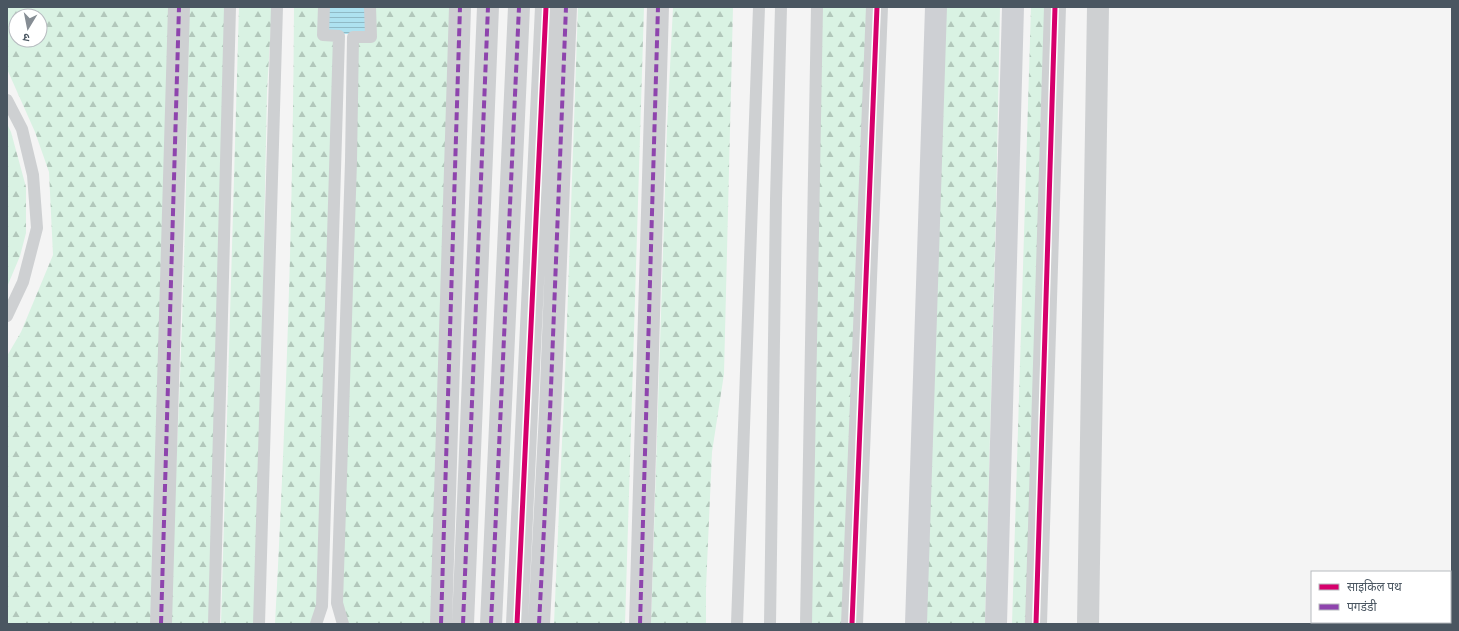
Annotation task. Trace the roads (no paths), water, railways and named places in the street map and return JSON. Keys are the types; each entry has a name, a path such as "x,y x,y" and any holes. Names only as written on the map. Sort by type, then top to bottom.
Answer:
{"street":[{"path":"161,624 179,7"},
{"path":"441,624 460,7"},
{"path":"463,624 488,7"},
{"path":"491,624 519,7"},
{"path":"517,624 546,7"},
{"path":"539,624 550,413 566,7"},
{"path":"640,624 658,7"},
{"path":"852,624 877,7"},
{"path":"916,624 936,7"},
{"path":"996,624 1013,7"},
{"path":"1036,624 1055,7"},
{"path":"1088,624 1098,7"}],"lane":[{"path":"214,624 230,7"},
{"path":"259,624 277,7"},
{"path":"316,624 322,606 340,36 323,35 324,7"},
{"path":"343,624 337,603 352,160 353,37 371,37 370,7"},
{"path":"737,624 759,7"},
{"path":"770,624 776,199 781,7"},
{"path":"806,624 817,7"},
{"path":"7,100 22,129 33,175 37,228 23,282 7,316"}],"water":[{"path":"326,7 368,7 369,34 324,34"}]}
